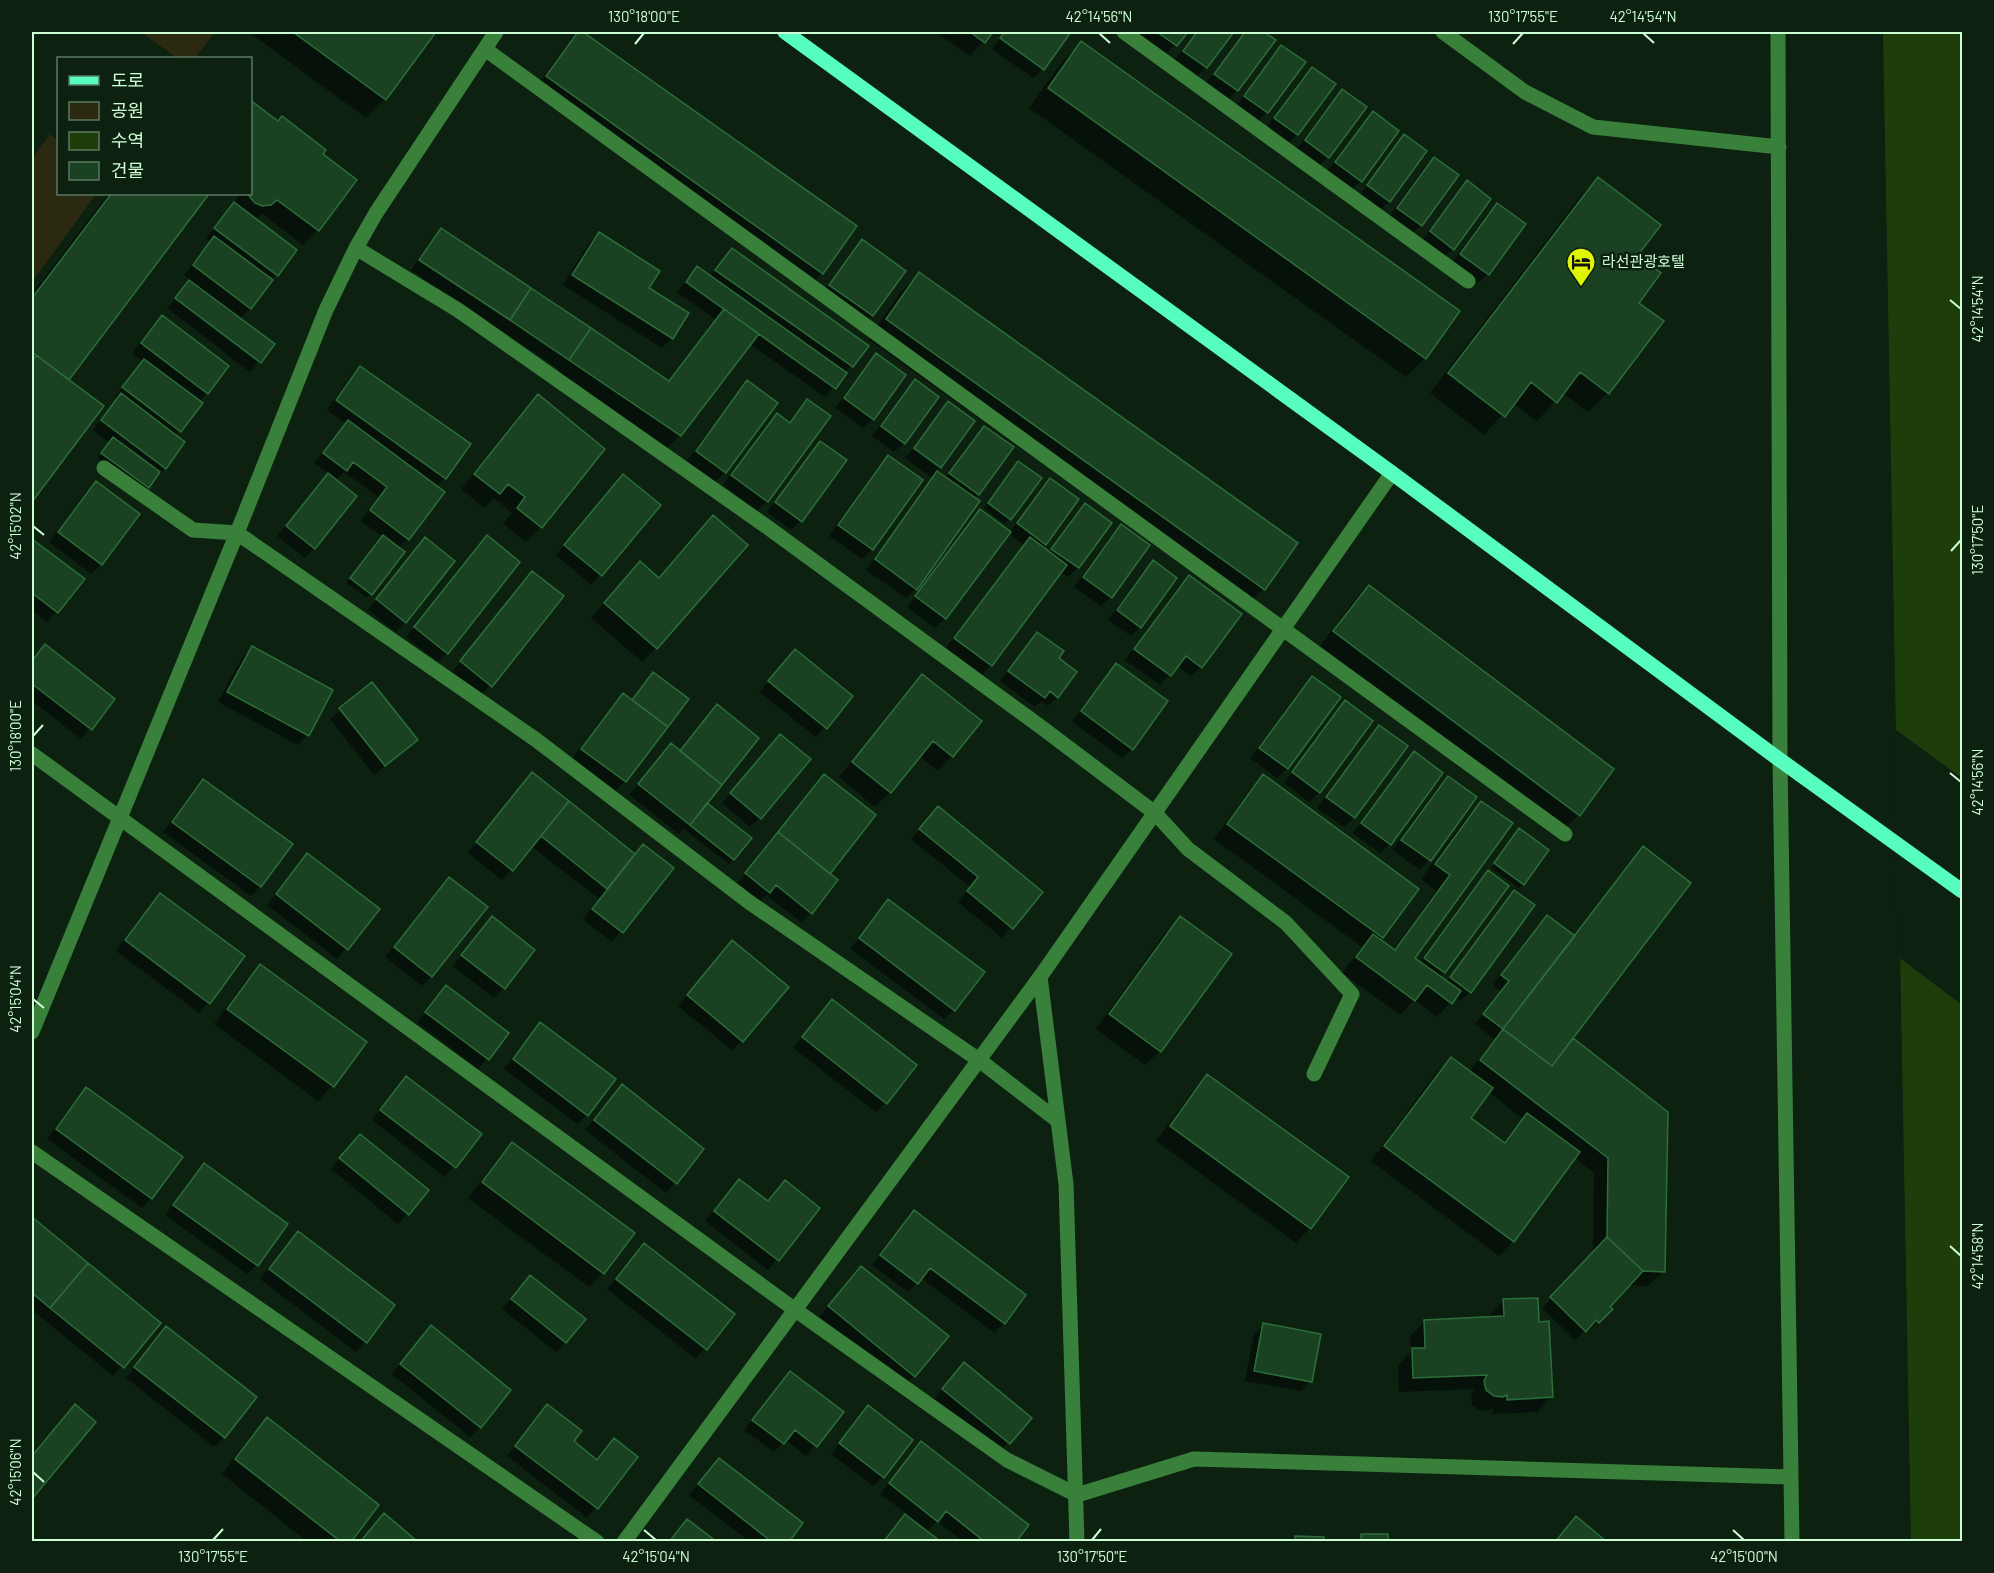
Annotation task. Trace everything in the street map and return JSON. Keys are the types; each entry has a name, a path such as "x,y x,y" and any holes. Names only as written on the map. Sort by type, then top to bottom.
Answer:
{"main road":[{"path":"785,32 1962,891"}],"street":[{"path":"32,1032 326,310 376,213 496,32"},
{"path":"1124,32 1468,281"},
{"path":"1443,32 1525,92 1593,127 1779,147"},
{"path":"1778,32 1780,760 1792,1542"},
{"path":"485,49 1565,834"},
{"path":"356,248 458,310 764,524 1155,813 1188,849 1286,923 1352,994 1314,1074"},
{"path":"104,468 193,530 237,533 535,739 749,902 979,1060 1058,1120"},
{"path":"624,1542 1040,977 1392,473"},
{"path":"32,754 794,1309 1007,1460 1077,1495 1194,1459 1791,1477"},
{"path":"1040,977 1066,1184 1077,1542"},
{"path":"32,1152 597,1542"}],"green space":[{"path":"141,32 215,32 196,57 176,57"},
{"path":"50,134 57,140 57,195 95,195 32,282 32,159"}],"water":[{"path":"1883,32 1962,32 1962,1541 1911,1541"}],"pier":[{"path":"1892,727 1962,778 1962,1005 1897,956"}],"building":[{"path":"293,32 436,32 386,100"},
{"path":"578,32 583,32 857,226 823,274 546,76"},
{"path":"970,32 993,32 985,43"},
{"path":"1005,32 1071,32 1044,70 1000,38"},
{"path":"1157,32 1188,32 1177,46"},
{"path":"1197,32 1234,32 1207,68 1183,51"},
{"path":"1245,32 1264,32 1276,40 1238,91 1214,74"},
{"path":"1081,41 1460,311 1426,359 1048,88"},
{"path":"1281,45 1306,62 1268,113 1244,96"},
{"path":"1312,67 1336,84 1298,135 1274,118"},
{"path":"1342,89 1367,107 1329,158 1305,140"},
{"path":"252,102 278,121 282,116 326,150 323,154 357,180 319,231 277,200 271,205 262,206 255,203 249,196 252,195"},
{"path":"1373,111 1399,131 1362,182 1335,162"},
{"path":"1404,134 1427,151 1390,202 1367,185"},
{"path":"1434,157 1459,175 1422,226 1397,208"},
{"name":"라선관광호텔","path":"1598,177 1661,225 1638,255 1661,273 1639,303 1664,321 1609,394 1580,372 1557,403 1531,382 1505,417 1448,373"},
{"path":"1467,180 1491,199 1454,250 1430,231"},
{"path":"110,195 208,195 69,380 32,352 32,298"},
{"path":"234,202 297,250 278,276 214,228"},
{"path":"1497,203 1526,224 1489,275 1460,254"},
{"path":"441,228 531,288 510,320 419,260"},
{"path":"599,232 660,271 649,288 689,313 673,339 572,275"},
{"path":"214,236 273,280 251,309 193,265"},
{"path":"862,239 906,271 873,316 829,285"},
{"path":"732,248 869,346 853,367 715,270"},
{"path":"697,266 847,373 836,389 686,282"},
{"path":"919,272 1298,543 1265,590 886,319"},
{"path":"189,280 275,344 261,363 175,298"},
{"path":"531,288 591,328 569,360 510,320"},
{"path":"724,309 759,334 681,436 569,360 591,328 669,381"},
{"path":"162,315 229,366 208,394 141,343"},
{"path":"876,353 906,375 874,420 844,398"},
{"path":"36,355 104,406 32,502 32,362"},
{"path":"144,359 203,403 181,432 122,387"},
{"path":"360,366 471,444 446,479 336,400"},
{"path":"915,379 939,397 905,444 881,426"},
{"path":"747,380 778,403 726,473 696,451"},
{"path":"121,393 185,442 166,469 101,420"},
{"path":"538,394 605,449 542,528 517,508 525,497 508,484 500,494 474,474"},
{"path":"807,399 831,416 768,502 731,475 777,413 790,423"},
{"path":"948,401 975,421 941,468 914,448"},
{"path":"348,420 445,492 409,540 370,510 387,487 353,462 347,471 323,453"},
{"path":"984,426 1014,447 979,495 949,473"},
{"path":"113,437 160,472 149,488 101,453"},
{"path":"820,441 847,460 802,522 775,502"},
{"path":"888,455 923,480 873,550 838,525"},
{"path":"1018,461 1042,478 1011,520 988,503"},
{"path":"937,471 980,501 917,590 875,559"},
{"path":"328,473 357,496 315,549 286,526"},
{"path":"623,474 661,505 602,576 564,545"},
{"path":"1050,478 1079,499 1046,545 1017,523"},
{"path":"96,481 140,514 102,565 58,532"},
{"path":"1085,503 1112,523 1079,568 1051,549"},
{"path":"980,509 1011,532 946,619 915,596"},
{"path":"713,515 748,545 657,649 604,603 640,561 659,578"},
{"path":"1121,524 1150,545 1112,598 1083,577"},
{"path":"383,535 405,552 372,595 350,578"},
{"path":"487,535 520,562 448,654 414,627"},
{"path":"425,537 455,561 406,623 376,599"},
{"path":"1030,537 1067,565 992,666 954,638"},
{"path":"32,539 85,579 58,613 32,593"},
{"path":"1153,560 1177,578 1141,628 1117,610"},
{"path":"532,571 564,596 492,687 460,661"},
{"path":"1189,575 1242,614 1202,668 1186,656 1171,676 1134,649"},
{"path":"1369,585 1614,769 1580,816 1333,631"},
{"path":"1037,632 1064,651 1059,658 1077,672 1058,698 1050,691 1045,698 1008,671"},
{"path":"45,644 115,699 92,730 32,684 32,661"},
{"path":"252,646 333,690 309,736 227,692"},
{"path":"795,649 853,696 827,729 768,681"},
{"path":"1116,663 1168,701 1133,750 1081,711"},
{"path":"653,672 689,699 668,727 632,700"},
{"path":"922,674 982,721 953,757 933,741 891,793 852,762"},
{"path":"1312,676 1341,697 1288,769 1259,748"},
{"path":"372,682 418,740 385,766 339,708"},
{"path":"623,693 668,727 626,782 581,749"},
{"path":"1345,700 1373,721 1320,793 1292,772"},
{"path":"717,704 759,738 722,785 680,751"},
{"path":"1379,725 1408,746 1355,818 1326,797"},
{"path":"780,734 811,759 761,819 730,793"},
{"path":"671,743 722,785 690,825 638,784"},
{"path":"1414,751 1443,773 1391,845 1361,823"},
{"path":"532,772 569,801 513,871 476,842"},
{"path":"824,774 876,815 830,874 778,832"},
{"path":"1263,774 1419,889 1383,938 1227,824"},
{"path":"1448,776 1477,797 1431,861 1401,840"},
{"path":"203,779 293,844 261,887 172,822"},
{"path":"569,801 635,854 607,889 541,836"},
{"path":"1481,801 1513,823 1415,958 1461,991 1452,1004 1427,985 1415,1001 1356,957 1373,934 1395,950 1450,875 1435,864"},
{"path":"707,803 752,838 734,860 690,825"},
{"path":"938,806 1043,892 1013,929 967,891 978,877 919,829"},
{"path":"1519,828 1549,850 1524,885 1494,863"},
{"path":"778,832 838,880 812,914 776,885 770,893 745,873"},
{"path":"643,844 674,868 623,933 592,909"},
{"path":"1643,846 1691,883 1552,1066 1503,1029"},
{"path":"307,853 380,909 348,950 276,894"},
{"path":"1488,870 1509,886 1445,973 1424,958"},
{"path":"449,877 488,907 432,977 394,947"},
{"path":"1514,890 1535,905 1471,993 1450,977"},
{"path":"160,893 245,956 210,1004 125,940"},
{"path":"888,899 985,972 955,1011 859,938"},
{"path":"1547,915 1575,936 1503,1029 1483,1014 1509,981 1501,975"},
{"path":"492,916 535,950 505,989 461,955"},
{"path":"1180,916 1232,954 1161,1052 1109,1014"},
{"path":"732,940 789,987 743,1042 687,995"},
{"path":"260,964 367,1042 334,1087 227,1009"},
{"path":"446,985 509,1033 489,1060 425,1012"},
{"path":"832,999 917,1065 887,1104 802,1037"},
{"path":"540,1022 616,1079 588,1116 513,1059"},
{"path":"1503,1029 1552,1066 1573,1038 1668,1112 1665,1272 1643,1271 1607,1237 1608,1158 1480,1060"},
{"path":"1451,1057 1493,1088 1471,1118 1505,1143 1527,1113 1580,1152 1514,1242 1384,1146"},
{"path":"1207,1074 1349,1177 1311,1229 1170,1126"},
{"path":"406,1076 482,1134 456,1168 380,1110"},
{"path":"622,1084 704,1149 677,1184 594,1120"},
{"path":"86,1087 183,1157 152,1199 56,1129"},
{"path":"360,1134 429,1190 409,1215 339,1158"},
{"path":"512,1142 635,1233 604,1274 482,1182"},
{"path":"204,1163 288,1224 258,1266 173,1205"},
{"path":"739,1179 768,1201 785,1180 820,1208 779,1261 714,1211"},
{"path":"914,1210 1026,1295 1005,1324 930,1268 918,1284 880,1255"},
{"path":"32,1217 88,1263 50,1308 32,1293"},
{"path":"298,1231 395,1305 367,1343 269,1269"},
{"path":"1607,1237 1643,1271 1610,1307 1613,1309 1599,1323 1596,1320 1586,1332 1550,1297"},
{"path":"644,1243 735,1314 707,1350 616,1279"},
{"path":"88,1263 161,1323 124,1368 50,1308"},
{"path":"861,1266 949,1336 915,1377 828,1306"},
{"path":"530,1275 586,1319 566,1343 511,1299"},
{"path":"1538,1298 1539,1322 1549,1321 1553,1397 1507,1400 1507,1395 1494,1396 1486,1390 1484,1381 1487,1375 1413,1378 1412,1348 1425,1348 1424,1320 1504,1316 1503,1299"},
{"path":"1263,1323 1321,1334 1312,1382 1254,1371"},
{"path":"431,1325 511,1390 481,1428 400,1364"},
{"path":"166,1326 257,1397 225,1438 134,1367"},
{"path":"964,1362 1032,1418 1010,1444 942,1389"},
{"path":"790,1371 844,1412 817,1447 795,1430 784,1444 752,1420"},
{"path":"75,1404 96,1422 32,1499 32,1456"},
{"path":"547,1404 582,1431 574,1441 597,1460 614,1438 638,1457 598,1509 515,1446"},
{"path":"868,1405 913,1440 884,1478 839,1443"},
{"path":"267,1417 379,1505 351,1542 341,1542 235,1459"},
{"path":"921,1441 1029,1525 1016,1542 985,1542 946,1511 938,1522 889,1483"},
{"path":"719,1458 803,1523 789,1542 772,1542 698,1484"},
{"path":"384,1513 418,1542 360,1542"},
{"path":"905,1514 941,1542 884,1541"},
{"path":"1576,1516 1607,1542 1555,1542"},
{"path":"687,1519 717,1542 669,1542"},
{"path":"1361,1534 1388,1534 1388,1542 1361,1542"},
{"path":"1295,1536 1324,1537 1324,1542 1295,1542"}],"place":[{"name":"라선관광호텔","path":"1581,288"}]}
